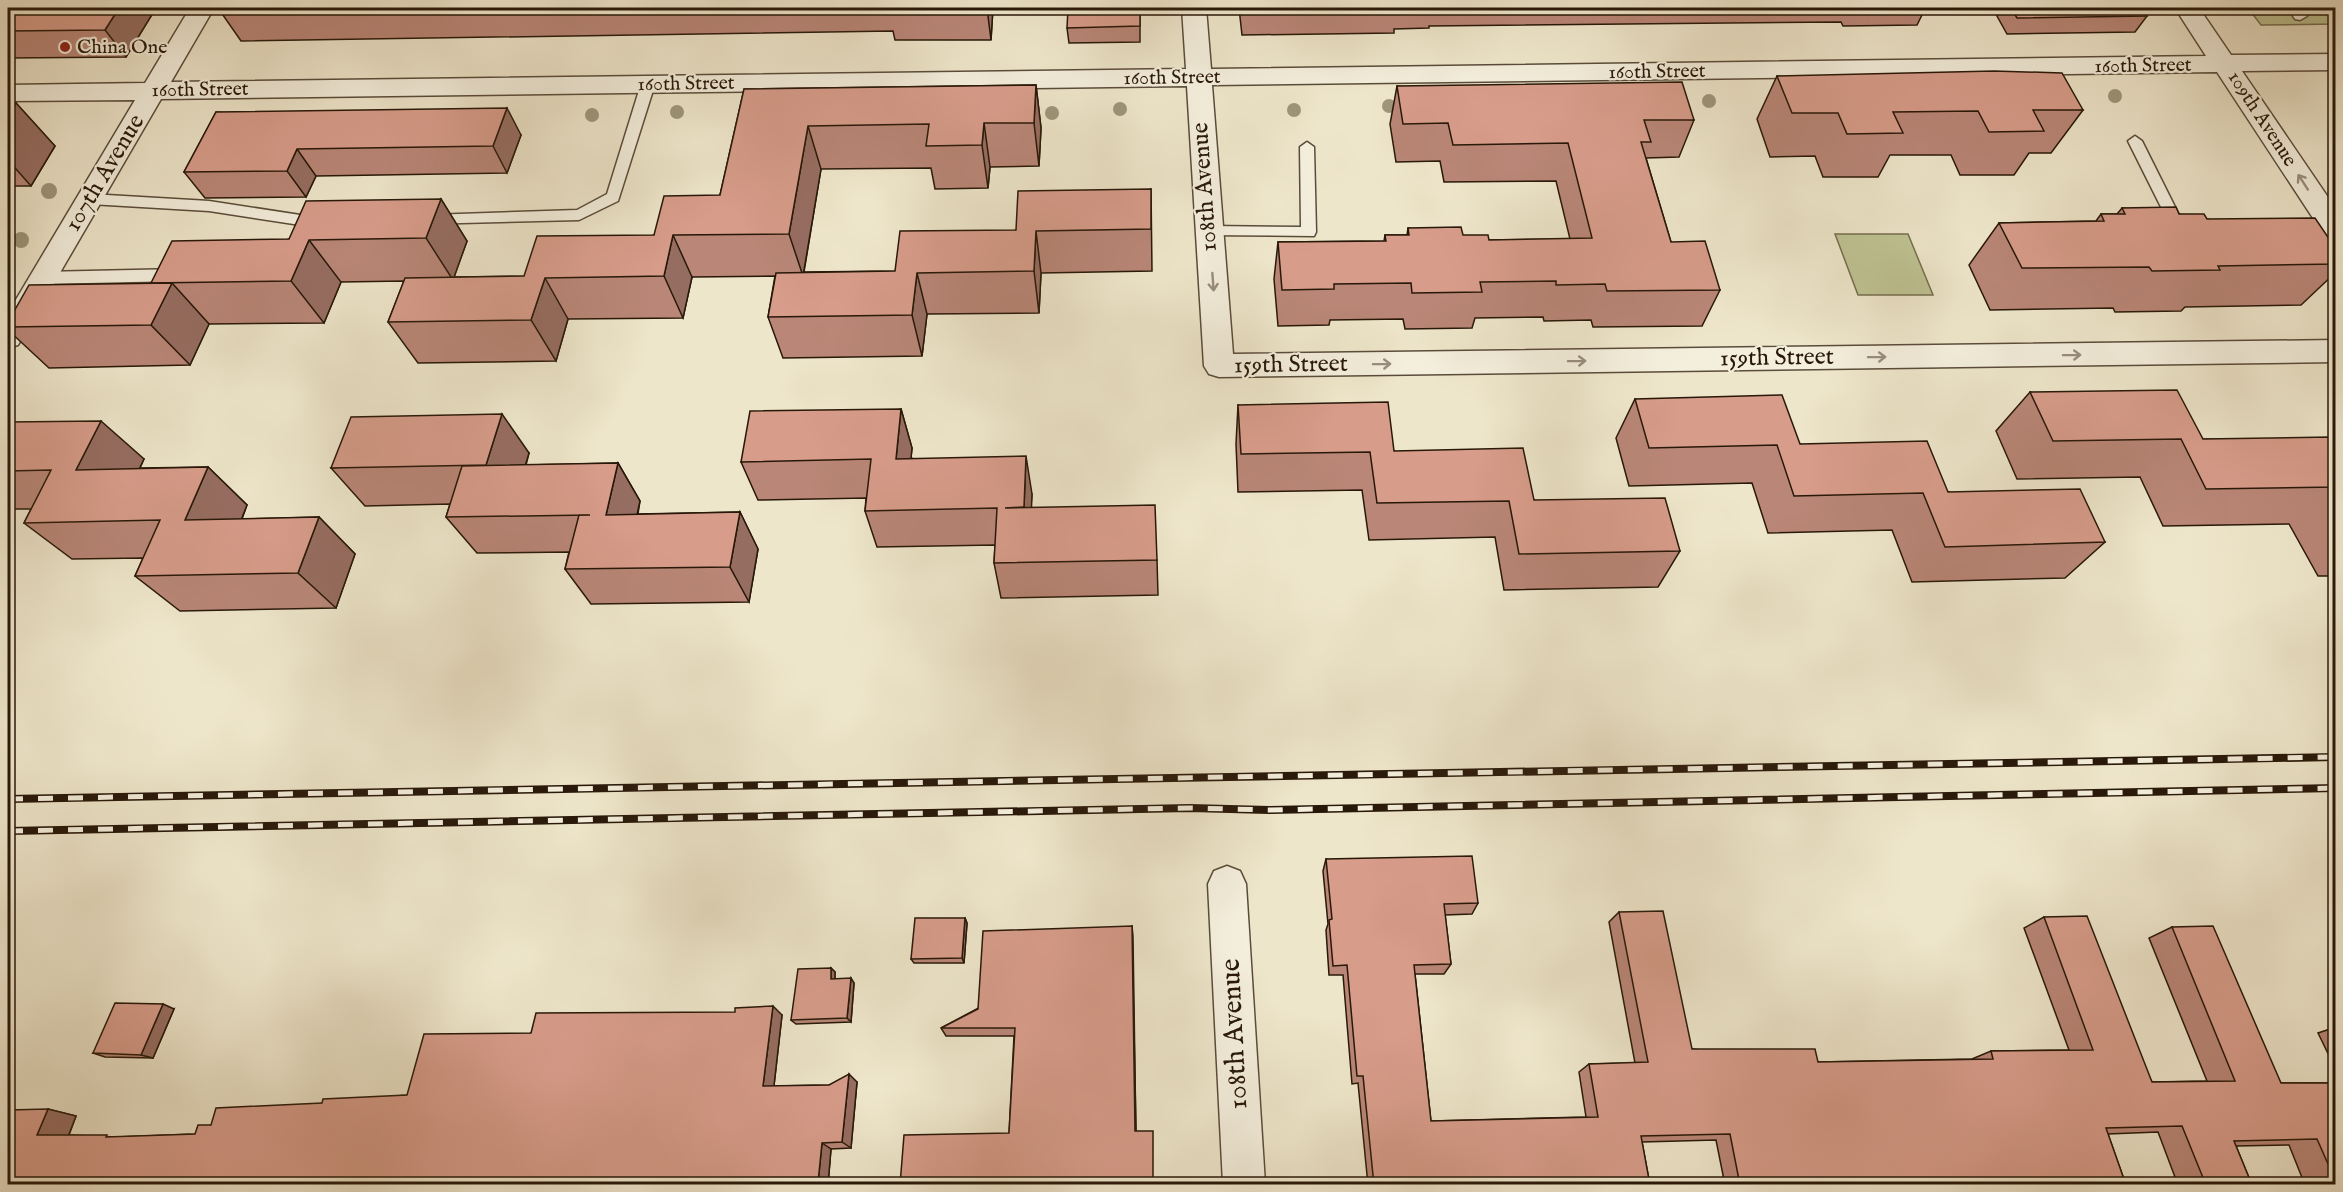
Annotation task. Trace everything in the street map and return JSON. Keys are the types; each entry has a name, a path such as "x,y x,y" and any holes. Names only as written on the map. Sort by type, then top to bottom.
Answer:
{"street":[{"name":"107th Avenue","path":"8,338 202,8"},
{"name":"108th Avenue","path":"1194,8 1197,78 1219,366"},
{"name":"109th Avenue","path":"2187,8 2226,65 2329,232"},
{"name":"160th Street","path":"8,93 2336,63"},
{"name":"159th Street","path":"1219,366 2336,351"},
{"name":"108th Avenue","path":"1227,884 1244,1185"}],"lane":[{"path":"411,221 579,215 614,197 648,84"},
{"path":"2135,141 2177,227 2189,227"},
{"path":"1209,231 1309,232 1307,147"},
{"path":"90,199 209,206 339,224"},
{"path":"42,278 198,275"}],"green space":[{"path":"2248,8 2335,8 2335,24 2261,25"},
{"path":"1835,234 1908,234 1933,295 1858,295"}],"building":[{"path":"8,8 119,8 105,30 8,31"},
{"path":"1068,8 1140,8 1140,26 1067,28"},
{"path":"1243,8 1321,8 1244,9"},
{"path":"2011,8 2141,8 2147,16 2017,18"},
{"path":"1994,71 2062,73 2083,110 2033,110 2044,131 1989,132 1978,111 1893,112 1903,133 1847,134 1838,113 1792,113 1777,76"},
{"path":"1682,82 1694,120 1644,120 1651,142 1641,142 1671,242 1705,241 1720,290 1607,291 1605,284 1556,285 1556,281 1480,282 1482,292 1412,293 1411,283 1334,284 1334,289 1282,290 1278,242 1386,241 1385,235 1409,235 1408,228 1461,227 1463,235 1488,235 1489,240 1592,238 1568,143 1453,145 1448,123 1403,124 1397,86"},
{"path":"1036,85 1034,123 984,123 982,145 926,146 929,124 808,126 789,234 673,235 664,276 545,278 531,320 388,322 405,278 524,276 537,236 654,235 664,196 720,195 744,89"},
{"path":"8,103 16,103 8,116"},
{"path":"507,108 493,146 297,149 287,171 184,172 216,112"},
{"path":"1151,189 1151,229 1036,231 1034,271 917,273 912,315 768,317 776,273 895,271 900,231 1016,230 1018,191"},
{"path":"441,199 426,238 309,240 291,281 151,283 172,241 289,239 306,201"},
{"path":"2176,207 2179,214 2204,214 2207,219 2315,218 2336,249 2336,264 2218,266 2220,270 2152,271 2149,267 2022,268 1999,223 2104,221 2101,214 2125,214 2122,208"},
{"path":"172,283 151,325 8,327 8,322 29,285"},
{"path":"2177,390 2203,439 2331,437 2336,444 2336,487 2206,489 2181,439 2053,441 2030,392"},
{"path":"1782,395 1800,444 1927,441 1948,492 2080,489 2105,542 1945,547 1923,493 1794,496 1777,445 1649,448 1635,399"},
{"path":"1388,402 1394,451 1523,448 1534,500 1665,498 1680,551 1519,554 1509,501 1377,503 1370,452 1241,454 1238,405"},
{"path":"901,409 896,459 1026,456 1024,507 1005,508 1155,505 1157,560 994,563 997,508 865,511 871,459 741,462 750,411"},
{"path":"502,414 486,465 331,468 351,417"},
{"path":"101,421 76,470 208,467 185,520 319,517 298,573 135,576 160,520 24,523 51,470 8,471 8,422"},
{"path":"618,463 606,515 740,512 730,567 565,569 579,515 446,517 462,466"},
{"path":"1472,856 1478,903 1444,904 1451,964 1414,965 1431,1121 1598,1117 1589,1064 1648,1062 1619,912 1663,911 1692,1049 1815,1049 1818,1062 1993,1059 1991,1051 2093,1050 2044,917 2087,916 2152,1082 2235,1081 2172,927 2213,926 2281,1083 2336,1083 2336,1182 2317,1139 2234,1141 2252,1185 2206,1185 2182,1126 2106,1128 2126,1185 1740,1185 1730,1134 1641,1136 1650,1185 1374,1185 1363,1076 1357,1076 1347,965 1333,966 1329,920 1332,919 1326,859"},
{"path":"915,918 965,918 962,958 911,959"},
{"path":"1132,926 1135,1131 1153,1131 1153,1185 900,1185 904,1135 1009,1133 1015,1028 941,1028 978,1009 983,931"},
{"path":"831,968 831,979 851,978 847,1018 791,1020 798,969"},
{"path":"115,1003 163,1004 141,1055 93,1053"},
{"path":"773,1006 763,1086 829,1085 849,1074 842,1142 822,1143 818,1183 815,1185 8,1185 8,1110 48,1109 37,1135 107,1135 106,1137 195,1134 198,1125 211,1125 216,1108 322,1103 323,1099 407,1095 424,1034 531,1033 536,1013 735,1012 735,1008"}],"railway":[{"path":"8,799 2336,757"},
{"path":"8,831 1190,808 1269,810 2336,788"}],"place":[{"name":"China One","path":"65,47"}]}
